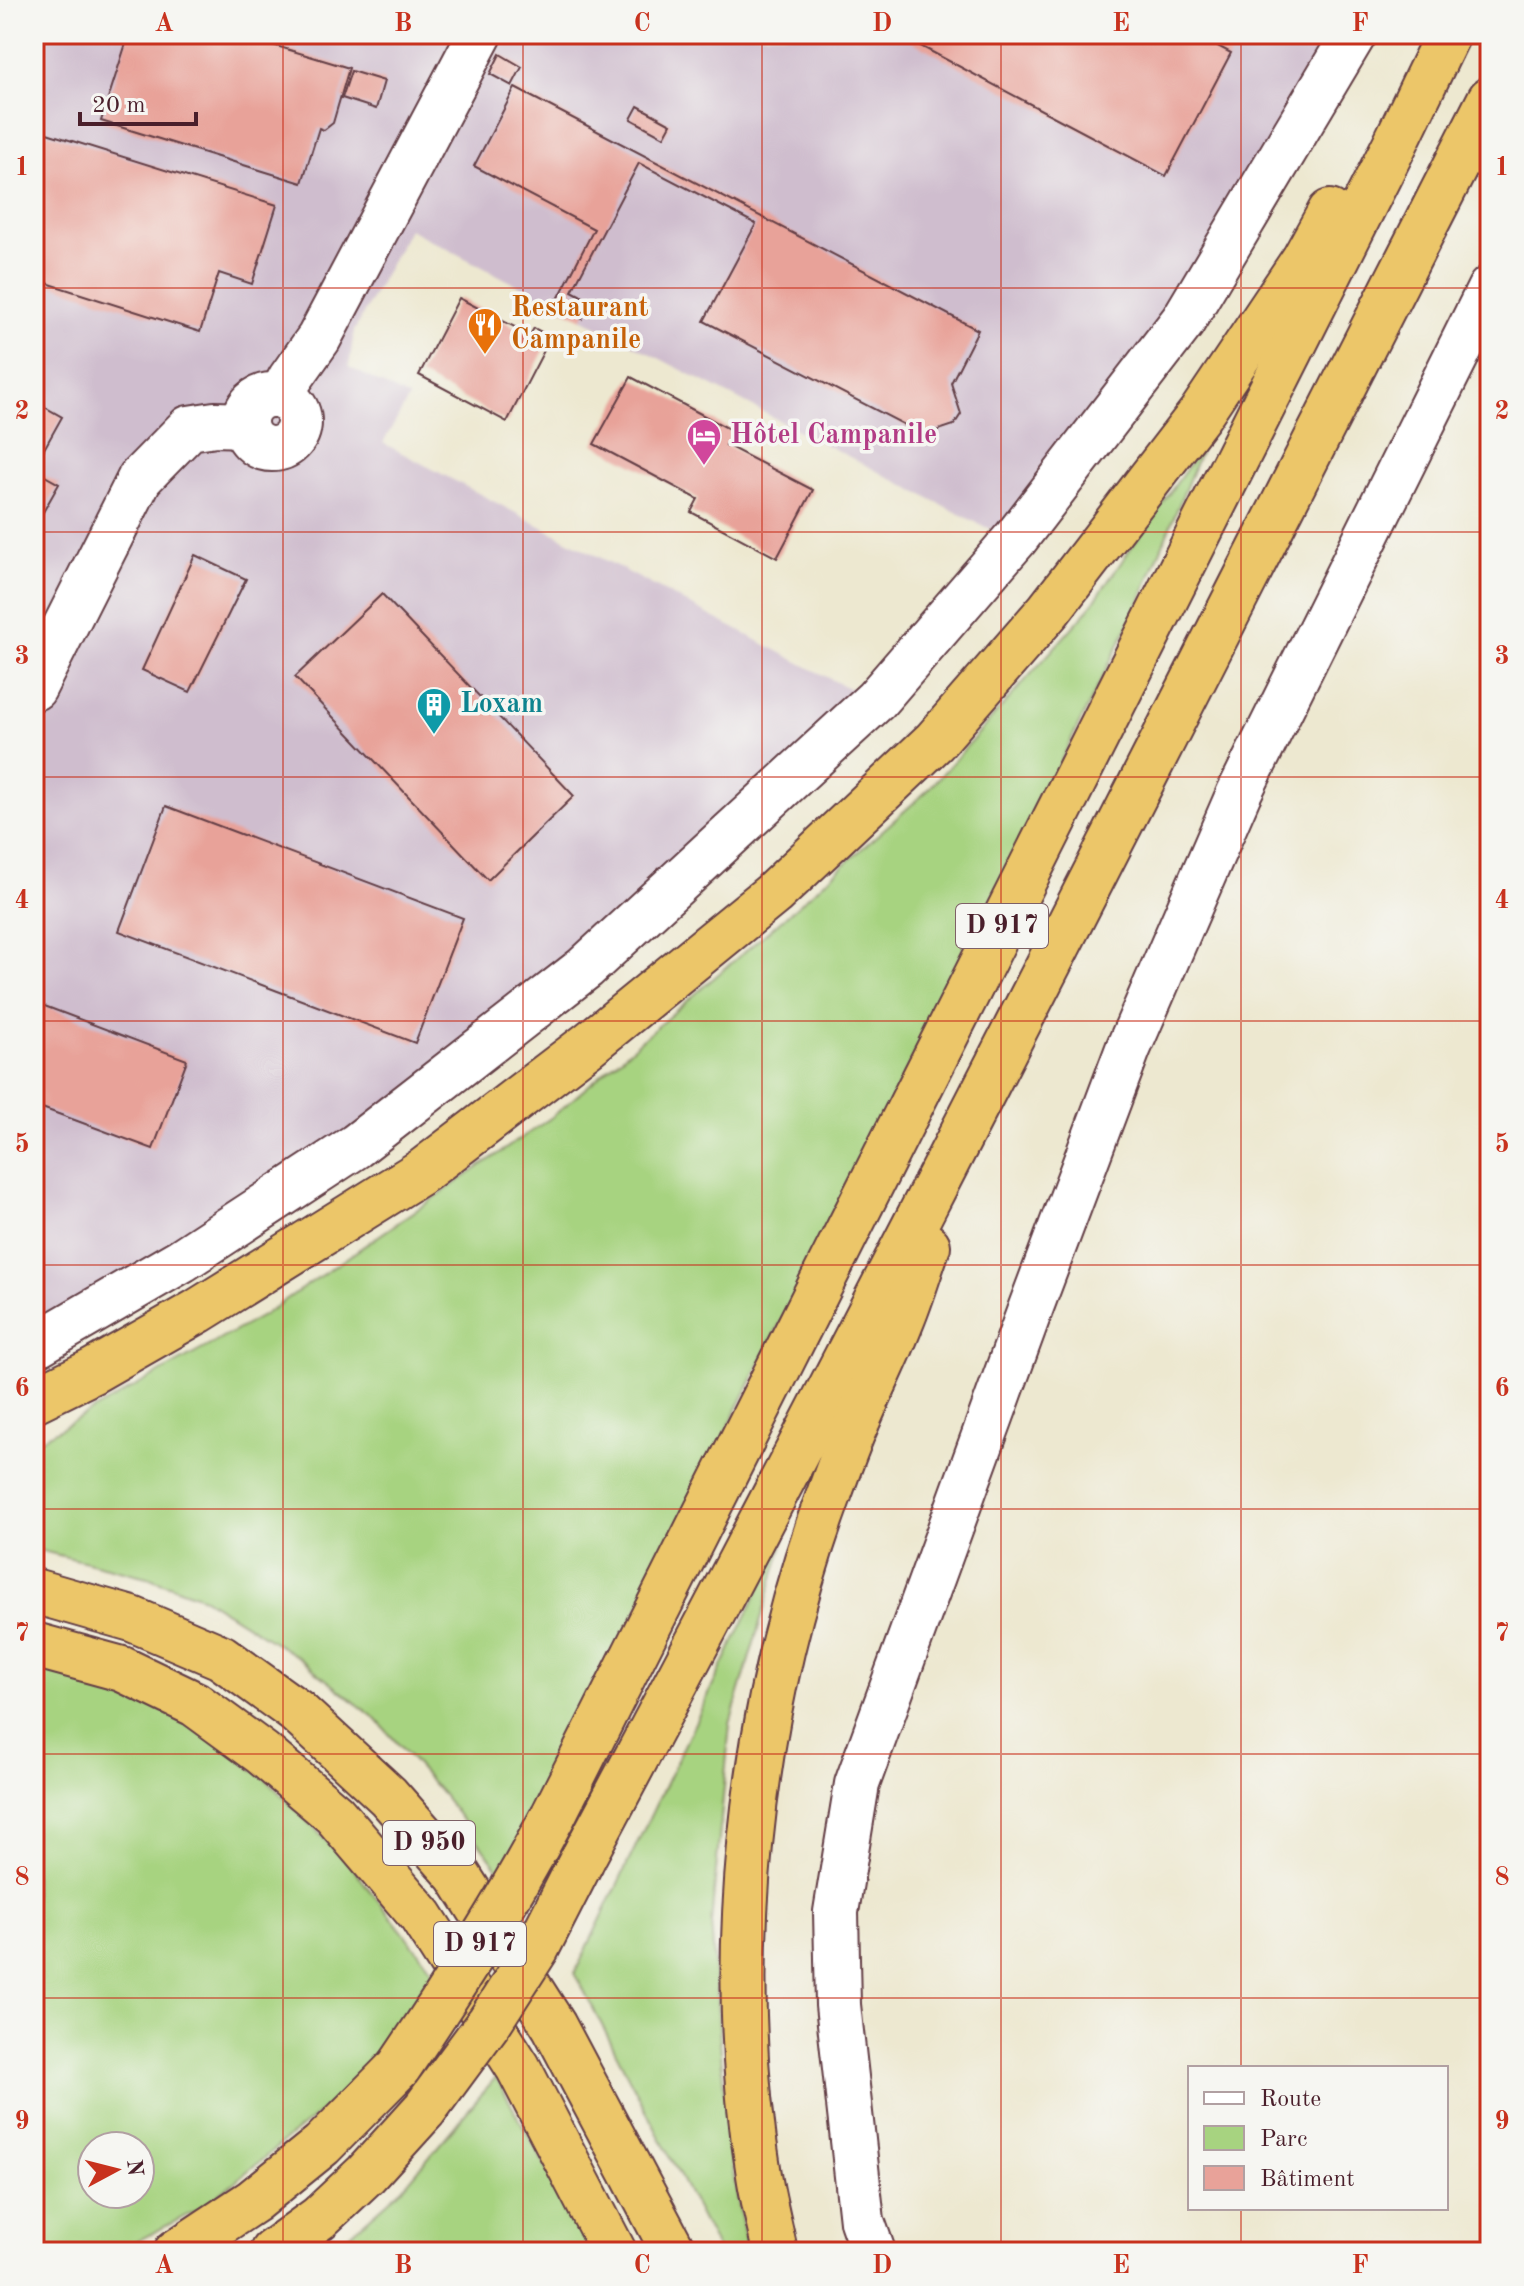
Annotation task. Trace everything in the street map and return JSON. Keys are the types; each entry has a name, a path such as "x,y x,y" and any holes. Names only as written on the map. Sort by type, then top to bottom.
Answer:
{"highway":[{"path":"34,1400 93,1371 198,1311 424,1170 589,1044 773,894 935,741 1049,610 1200,414 1304,259 1427,34"},
{"name":"D 917","path":"176,2252 253,2201 322,2145 399,2067 464,1971 519,1879 1448,34"},
{"name":"D 917","path":"974,1108 1490,99"},
{"path":"272,2252 319,2218 357,2183 425,2109 490,2021 537,1948 974,1108"},
{"path":"775,2252 759,2174 748,2072 744,1971 747,1874 757,1784 792,1610 821,1518 856,1423 902,1321 974,1108"},
{"name":"D 950","path":"34,1591 132,1619 221,1657 296,1711 388,1796 458,1875 554,2026 674,2252"},
{"name":"D 917","path":"34,1645 122,1669 195,1704 262,1753 334,1814 421,1916 518,2067 614,2252"}],"street":[{"path":"34,688 140,478 189,428 215,424 245,425 257,445 268,449 279,449 290,443 297,434 300,423 298,411 281,396 319,338 480,34"},
{"path":"34,1346 182,1260 356,1146 585,968 876,700 1016,538 1183,321 1354,34"},
{"path":"873,2252 862,2221 838,2005 836,1912 857,1784 1128,1049 1239,793 1490,288"}],"shaded area":[{"path":"34,34 1354,34 1016,538 983,526 409,229 354,331 349,367 409,398 383,443 842,685 876,700 585,968 34,1346"}],"green space":[{"path":"1203,445 1138,606 504,1876 443,1795 376,1719 298,1657 204,1598 147,1577 34,1549 34,1443 262,1316 552,1117 927,791 1088,610"},
{"path":"787,1531 730,1724 711,1923 728,2144 747,2252 719,2252 575,1973"},
{"path":"34,1668 100,1682 187,1720 267,1780 351,1866 442,1982 386,2058 205,2206 118,2251 34,2252"},
{"path":"496,2077 593,2252 330,2252 403,2188"}],"building":[{"path":"129,34 237,34 349,68 333,123 324,130 319,128 302,183 101,121"},
{"path":"898,34 1195,34 1231,53 1166,176"},
{"path":"500,54 522,67 512,86 490,74"},
{"path":"351,71 384,81 376,109 342,98"},
{"path":"515,88 978,330 951,383 961,414 954,425 924,435 704,321 756,224 639,163 572,291 591,301 582,319 555,305 594,229 474,166"},
{"path":"638,106 671,124 664,137 631,119"},
{"path":"34,129 277,205 252,284 219,273 200,332 34,279"},
{"name":"Restaurant Campanile","path":"459,298 530,335 534,328 551,337 507,422 419,375"},
{"name":"Hôtel Campanile","path":"631,377 733,431 726,445 813,490 777,558 691,512 698,499 594,444"},
{"path":"34,401 62,417 34,467"},
{"path":"34,470 59,484 34,528"},
{"path":"195,555 246,579 190,692 142,670"},
{"name":"Loxam","path":"382,594 574,796 488,880 295,677"},
{"path":"166,806 463,918 415,1043 119,931"},
{"path":"34,1002 187,1060 153,1149 34,1105"}],"place":[{"name":"Restaurant Campanile","path":"485,356"},
{"name":"Hôtel Campanile","path":"704,467"},
{"name":"Loxam","path":"434,736"}]}
